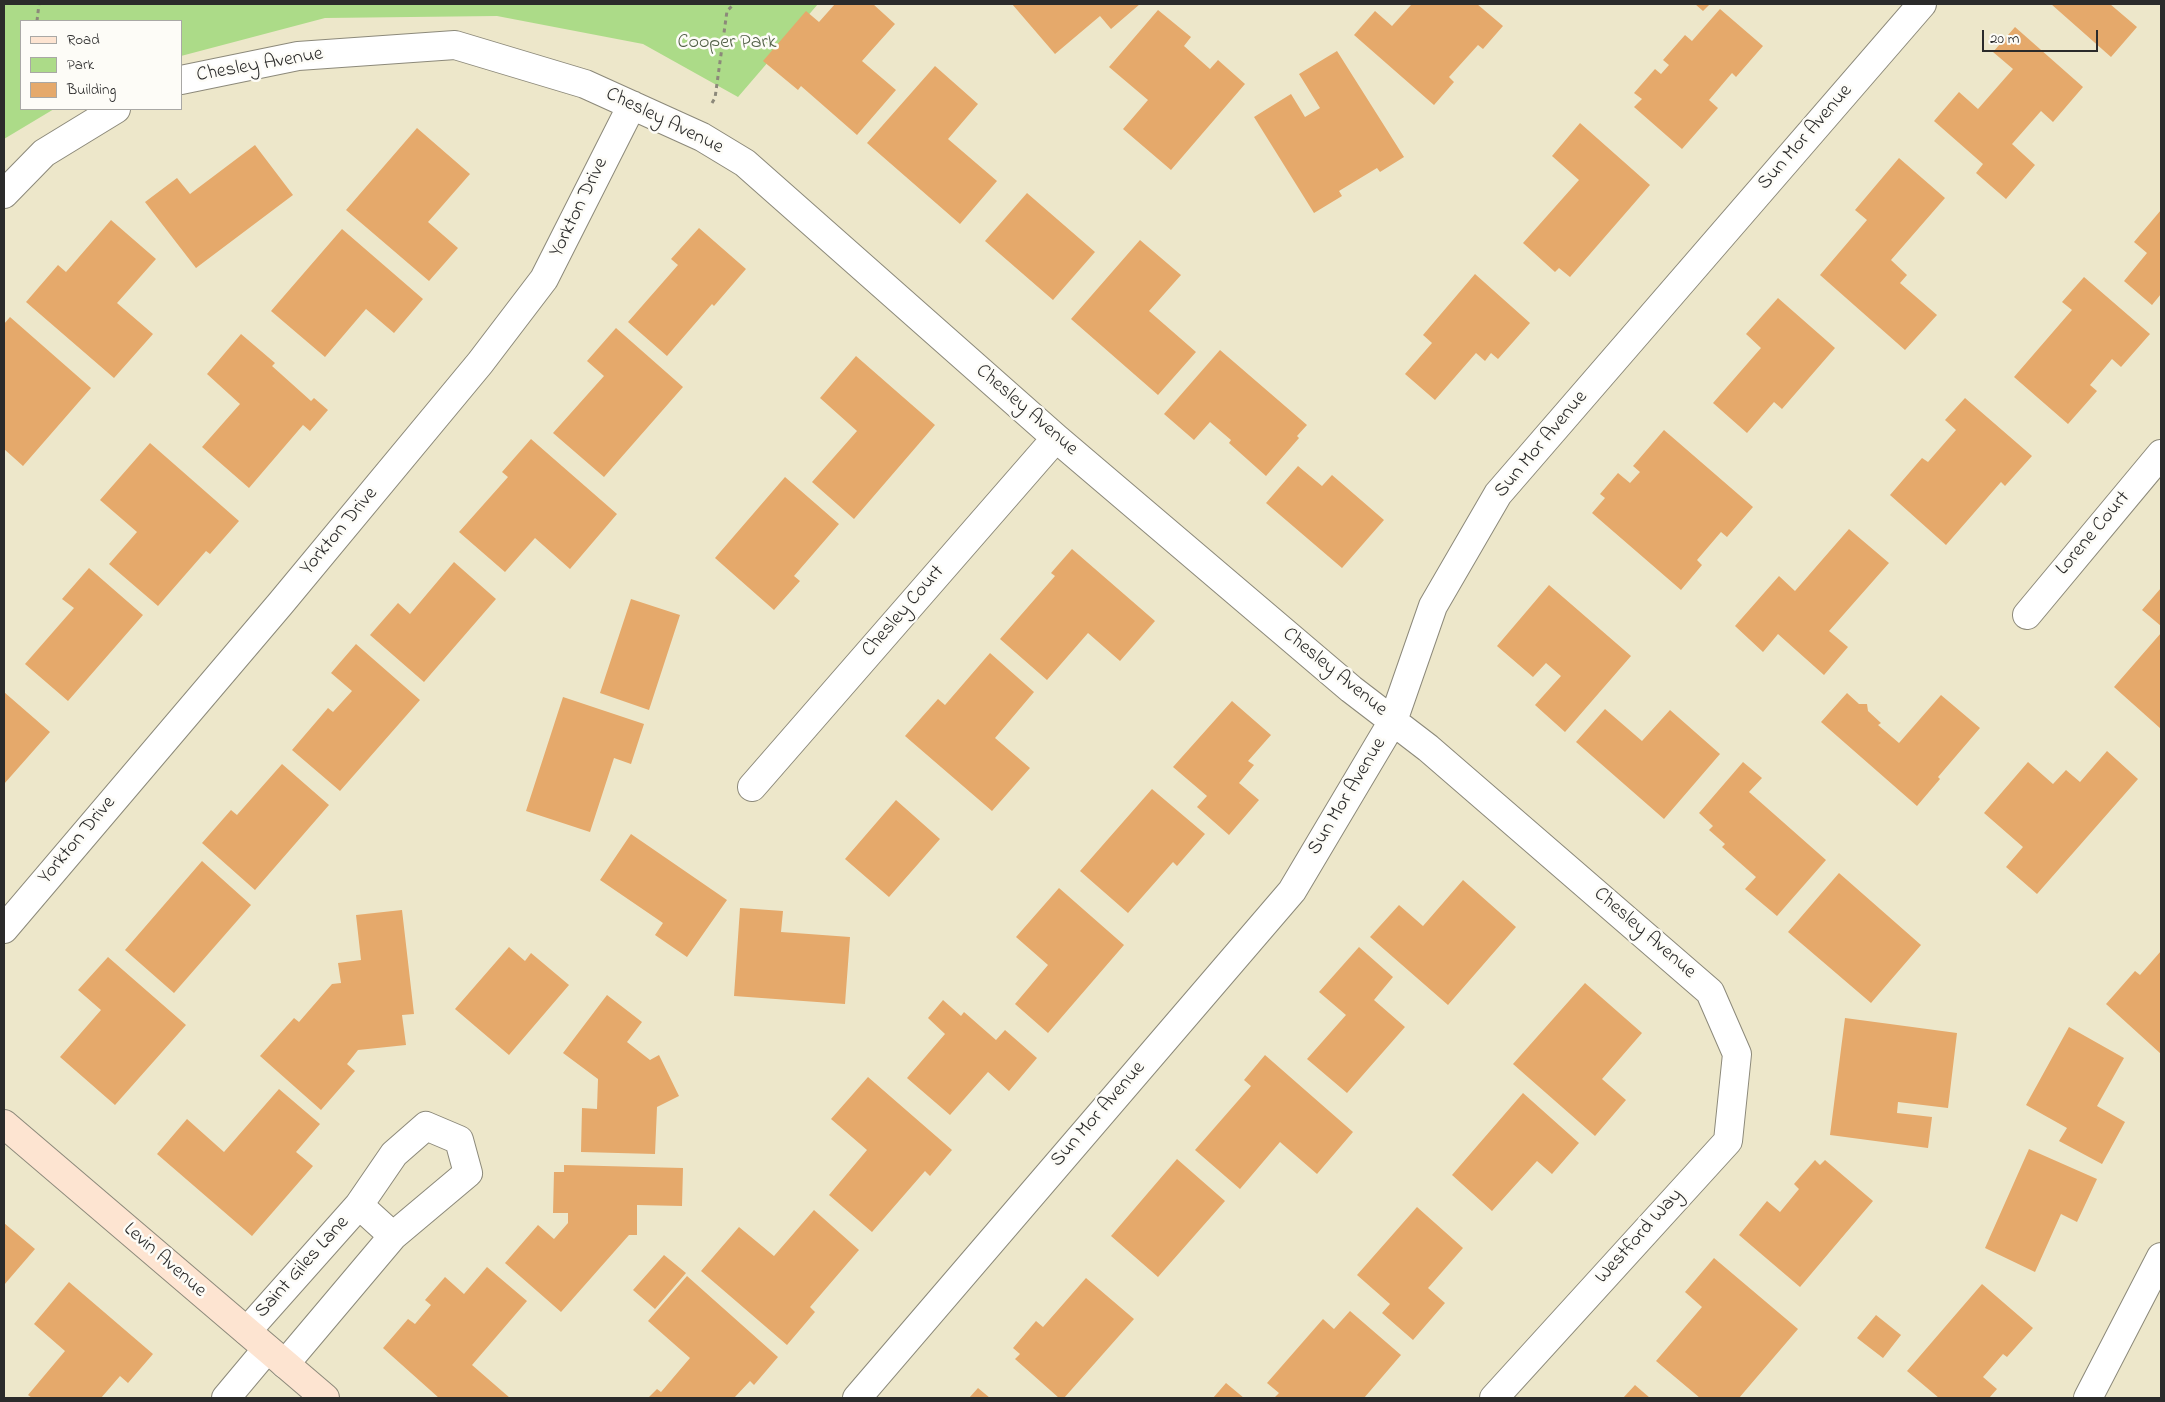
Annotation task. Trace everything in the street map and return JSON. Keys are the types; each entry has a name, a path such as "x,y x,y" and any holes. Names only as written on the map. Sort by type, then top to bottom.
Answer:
{"street":[{"name":"Sun Mor Avenue","path":"856,1398 1292,891 1393,721 1433,606 1498,494 1922,4"},
{"name":"Chesley Avenue","path":"182,80 298,56 455,45 574,79 693,133 744,163 1056,438 1351,689 1436,755 1710,992 1737,1054"},
{"name":"Yorkton Drive","path":"4,929 281,603 480,363 544,279 632,105"},
{"path":"4,194 44,153 114,110"},
{"name":"Chesley Court","path":"752,787 1056,438"},
{"name":"Lorene Court","path":"2027,614 2161,454"},
{"name":"Westford Way","path":"1494,1398 1728,1141 1737,1054"},
{"name":"Levin Avenue","path":"4,1124 325,1398"},
{"name":"Saint Giles Lane","path":"226,1398 266,1348 394,1154 426,1126 459,1140 468,1173 266,1348"},
{"name":"Saint Giles Lane","path":"359,1205 393,1236"},
{"path":"2088,1398 2161,1257"}],"path":[{"path":"37,20 38,4"},
{"path":"693,133 715,98 727,11 734,4"}],"green space":[{"name":"Cooper Park","path":"4,4 818,4 738,97 643,44 497,16 325,18 182,56 182,20 20,20 20,110 52,110 4,139"}],"building":[{"path":"835,4 873,4 895,24 862,61 896,90 857,135 801,86 798,90 763,61 806,11 819,22"},
{"path":"1012,4 1140,4 1111,29 1100,16 1055,54"},
{"path":"1410,4 1477,4 1503,26 1483,49 1478,45 1449,77 1454,82 1434,105 1354,35 1375,11 1392,26"},
{"path":"1695,4 1710,4 1703,11"},
{"path":"2051,4 2110,4 2137,27 2111,57"},
{"path":"1720,9 1763,46 1736,77 1732,73 1709,100 1718,108 1682,149 1634,107 1642,99 1634,93 1655,69 1661,74 1669,65 1663,60 1685,35 1692,41"},
{"path":"1158,10 1191,37 1184,46 1210,69 1218,60 1245,84 1171,170 1123,129 1148,100 1109,67"},
{"path":"2015,27 2083,87 2053,122 2041,111 2012,144 2035,165 2006,199 1976,173 1983,164 1934,121 1959,92 1978,109 2013,69 1993,52"},
{"path":"1337,51 1404,157 1380,172 1377,168 1339,191 1342,196 1314,213 1254,117 1291,94 1305,117 1320,108 1299,74"},
{"path":"935,66 978,104 948,139 997,181 960,224 867,143"},
{"path":"1580,123 1650,185 1570,277 1559,268 1555,272 1523,243 1579,180 1552,156"},
{"path":"417,128 470,174 428,222 458,248 429,281 346,210"},
{"path":"255,145 293,195 196,268 145,202 177,178 190,194"},
{"path":"1899,158 1945,198 1891,260 1907,275 1900,283 1937,315 1905,350 1820,275 1867,220 1855,210"},
{"path":"1027,193 1095,252 1053,300 985,241"},
{"path":"2161,210 2161,294 2152,305 2124,281 2147,253 2134,242"},
{"path":"111,220 156,259 117,303 153,334 114,378 26,302 58,265 66,272"},
{"path":"699,228 746,269 714,306 712,304 667,356 628,322 678,265 671,259"},
{"path":"342,229 423,299 394,333 366,309 325,357 271,311"},
{"path":"1140,240 1181,275 1149,311 1196,352 1158,395 1071,319"},
{"path":"1475,274 1530,323 1498,359 1491,353 1485,361 1476,353 1435,400 1405,374 1432,343 1423,335"},
{"path":"2084,277 2150,334 2121,367 2112,359 2090,385 2097,391 2068,424 2014,377 2072,310 2062,302"},
{"path":"1778,298 1835,348 1782,409 1774,402 1747,433 1713,403 1761,348 1746,334"},
{"path":"10,317 91,388 23,466 4,449 4,324"},
{"path":"616,328 683,387 604,477 553,433 604,376 587,361"},
{"path":"241,334 275,363 272,366 311,401 314,398 328,410 310,431 303,425 249,488 202,447 240,404 207,374"},
{"path":"1220,350 1307,425 1297,436 1299,438 1266,476 1229,443 1231,440 1210,422 1194,440 1164,414"},
{"path":"856,356 935,425 854,519 812,482 857,431 820,398"},
{"path":"1965,398 2032,456 2005,486 2001,482 1946,545 1890,495 1922,458 1928,462 1956,430 1945,420"},
{"path":"1664,430 1753,507 1727,537 1721,532 1697,560 1702,565 1681,590 1592,513 1605,498 1600,494 1618,473 1630,483 1640,472 1633,466"},
{"path":"531,439 617,514 570,569 535,538 505,572 459,532 508,477 502,472"},
{"path":"150,443 239,521 210,554 206,551 158,606 109,564 137,532 100,500"},
{"path":"1298,466 1322,486 1332,475 1384,520 1342,568 1266,503"},
{"path":"785,477 839,524 794,576 800,581 774,610 715,558"},
{"path":"1849,529 1889,563 1829,631 1848,647 1824,675 1778,634 1763,652 1735,626 1779,576 1795,591"},
{"path":"1072,549 1155,621 1120,661 1088,633 1047,680 1000,639 1055,576 1051,573"},
{"path":"454,562 496,599 424,682 370,635 398,603 410,614"},
{"path":"89,568 143,615 68,701 25,664 74,608 62,599"},
{"path":"1549,585 1631,656 1565,732 1535,705 1561,676 1546,663 1533,677 1497,646"},
{"path":"2161,588 2161,626 2142,610"},
{"path":"631,599 680,615 649,710 600,693"},
{"path":"2161,633 2161,729 2114,687"},
{"path":"356,644 420,700 340,791 292,750 328,708 333,712 352,691 331,673"},
{"path":"990,653 1034,692 995,738 1030,768 992,811 905,736 938,699 945,705"},
{"path":"4,692 50,732 4,784"},
{"path":"1847,693 1859,704 1867,704 1868,711 1881,723 1878,725 1899,743 1941,695 1980,728 1938,777 1940,779 1917,806 1821,722"},
{"path":"563,697 644,724 631,764 614,758 590,832 526,811"},
{"path":"1232,701 1271,735 1248,761 1254,765 1239,783 1259,800 1229,835 1197,807 1207,796 1173,767"},
{"path":"1605,709 1642,741 1670,710 1720,754 1664,819 1576,742"},
{"path":"2107,751 2138,779 2037,894 2006,867 2023,847 1984,813 2028,762 2053,784 2066,770 2080,782"},
{"path":"1743,762 1762,778 1749,792 1826,860 1777,916 1745,889 1756,877 1722,847 1725,844 1709,830 1713,826 1699,813"},
{"path":"282,764 329,805 255,890 202,843 231,810 237,815"},
{"path":"1152,789 1205,834 1177,866 1173,862 1128,913 1080,871"},
{"path":"896,800 940,839 889,897 845,859"},
{"path":"631,834 727,900 687,957 655,935 663,923 600,880"},
{"path":"202,861 251,905 174,993 125,950"},
{"path":"1839,873 1921,945 1871,1003 1788,932"},
{"path":"1463,880 1516,927 1448,1005 1370,937 1399,905 1423,926"},
{"path":"1059,888 1124,945 1048,1033 1015,1004 1048,965 1016,937"},
{"path":"740,908 783,911 781,932 850,937 845,1004 734,996"},
{"path":"402,910 414,1014 402,1015 406,1045 358,1050 347,1064 355,1071 321,1110 260,1056 294,1018 299,1022 332,984 341,983 338,963 361,960 356,915"},
{"path":"509,947 525,961 531,953 569,985 509,1055 455,1009"},
{"path":"1359,947 1393,977 1374,1000 1405,1027 1347,1093 1307,1059 1346,1015 1319,992"},
{"path":"2161,951 2161,1054 2106,1004 2135,971 2140,975"},
{"path":"108,957 186,1025 115,1105 60,1057 101,1010 78,990"},
{"path":"1585,983 1642,1033 1602,1079 1626,1100 1595,1136 1513,1064"},
{"path":"607,995 642,1022 627,1042 650,1060 659,1055 679,1096 657,1107 655,1154 581,1152 582,1108 597,1109 598,1079 563,1053"},
{"path":"943,1000 961,1016 964,1012 996,1040 1005,1030 1037,1058 1009,1091 988,1072 950,1115 907,1078 945,1034 928,1018"},
{"path":"1845,1018 1957,1033 1948,1108 1898,1102 1897,1113 1932,1117 1928,1148 1830,1135"},
{"path":"2069,1027 2124,1058 2097,1106 2125,1122 2102,1164 2059,1141 2067,1128 2026,1105"},
{"path":"1265,1055 1353,1132 1317,1174 1280,1142 1240,1189 1195,1150 1251,1086 1244,1080"},
{"path":"868,1077 952,1150 930,1176 925,1171 872,1232 829,1195 867,1150 831,1119"},
{"path":"279,1089 320,1124 296,1152 313,1166 252,1236 157,1154 187,1119 224,1152"},
{"path":"1523,1093 1579,1143 1552,1174 1537,1161 1492,1211 1452,1175"},
{"path":"2029,1149 2097,1179 2077,1222 2061,1214 2035,1272 1985,1248"},
{"path":"1177,1159 1225,1201 1158,1277 1111,1236"},
{"path":"1815,1160 1820,1165 1825,1160 1873,1201 1800,1287 1739,1235 1767,1201 1780,1212 1799,1189 1794,1184"},
{"path":"564,1165 683,1168 682,1206 637,1205 637,1235 629,1235 561,1312 505,1263 538,1225 554,1239 568,1223 568,1213 553,1213 554,1172 564,1172"},
{"path":"1417,1207 1463,1248 1428,1288 1445,1303 1413,1340 1382,1313 1390,1304 1357,1275"},
{"path":"814,1210 859,1250 810,1307 815,1312 787,1345 701,1271 739,1227 774,1256"},
{"path":"4,1223 35,1249 4,1285"},
{"path":"664,1255 686,1273 655,1309 633,1290"},
{"path":"1714,1258 1798,1329 1739,1398 1700,1398 1656,1361 1702,1307 1685,1292"},
{"path":"487,1267 527,1301 472,1365 510,1398 439,1398 383,1348 408,1319 415,1324 431,1305 425,1300 445,1277 464,1294"},
{"path":"687,1276 778,1357 754,1385 750,1381 734,1398 648,1398 657,1389 661,1392 690,1358 648,1321"},
{"path":"1086,1278 1134,1319 1064,1398 1059,1398 1015,1359 1020,1354 1013,1348 1036,1321 1043,1327"},
{"path":"69,1282 153,1354 128,1383 120,1376 101,1398 32,1398 28,1395 65,1351 34,1324"},
{"path":"1982,1284 2033,1328 2007,1357 2003,1354 1983,1377 1997,1389 1989,1398 1939,1398 1907,1371"},
{"path":"1350,1311 1401,1355 1364,1398 1274,1398 1279,1393 1267,1383 1323,1319 1334,1329"},
{"path":"1876,1315 1901,1335 1883,1358 1857,1338"},
{"path":"1226,1383 1244,1398 1213,1398"},
{"path":"1635,1385 1650,1398 1623,1398"},
{"path":"978,1388 990,1398 969,1398"}]}
